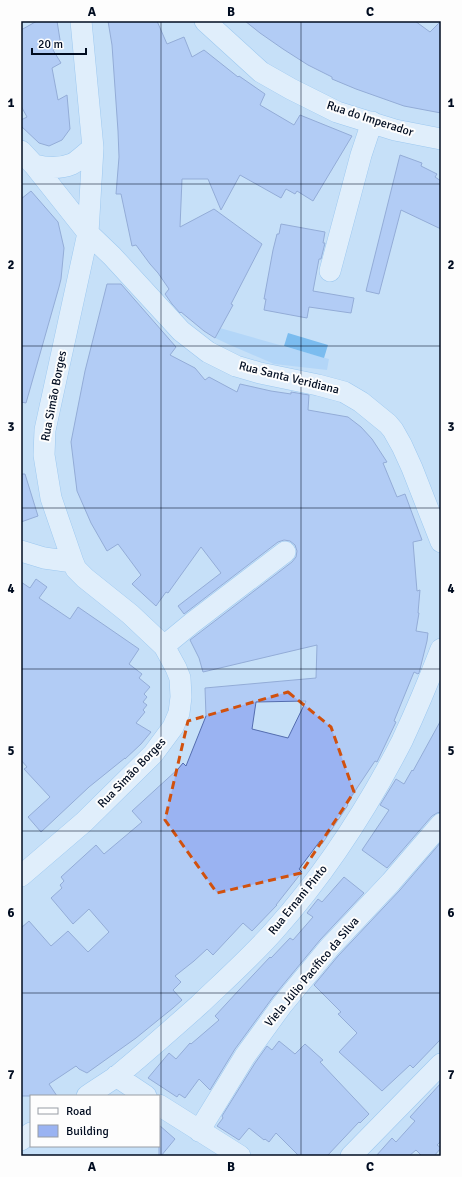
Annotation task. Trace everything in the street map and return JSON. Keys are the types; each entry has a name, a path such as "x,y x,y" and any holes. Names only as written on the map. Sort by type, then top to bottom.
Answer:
{"street":[{"name":"Rua Simão Borges","path":"21,876 84,822 153,754 173,727 181,705 181,687 176,668 164,646 130,614 76,569 72,562 51,498 46,470 44,444 45,430 88,233 93,148 81,21"},
{"name":"Rua do Imperador","path":"206,21 261,72 291,89 337,112 395,130 441,139"},
{"path":"330,271 360,155 372,122"},
{"path":"27,158 46,168 62,167 73,164 93,148"},
{"name":"Rua Santa Veridiana","path":"27,158 88,233 112,256 181,331 208,352 236,366 344,392 377,414 394,430 412,468 441,542"},
{"path":"21,552 44,558 72,562"},
{"path":"164,646 285,552"},
{"name":"Rua Ernani Pinto","path":"88,1095 116,1076 171,1030 224,981 274,931 315,881 349,833 378,785 402,740 441,650"},
{"name":"Viela Júlio Pacífico da Silva","path":"199,1131 245,1056 282,1005 329,948 391,882 441,824"},
{"path":"351,1156 441,1064"},
{"path":"116,1076 144,1095"},
{"path":"160,1106 240,1156"},
{"path":"21,1140 30,1134"}],"highlighted area":[{"path":"288,692 331,727 354,792 301,873 217,893 165,820 188,721"}],"shaded area":[{"path":"220,328 329,359 327,370 274,364 215,338"}],"water":[{"path":"288,333 328,345 324,358 284,346"}],"building":[{"path":"37,21 57,21 61,46 53,50 61,63 52,68 58,100 67,95 70,129 62,140 49,146 39,143 21,126 21,120 27,117 21,106 21,30"},
{"path":"108,21 157,21 167,44 184,37 192,57 204,50 238,77 239,76 265,94 260,105 294,125 300,115 352,136 313,201 297,191 295,194 286,189 281,198 240,175 221,210 208,179 182,179 180,227 214,209 262,244 231,304 233,305 215,338 181,312 180,313 165,294 169,289 158,273 136,245 132,246 121,194 116,194 119,157 118,131 112,45"},
{"path":"245,21 415,21 430,32 441,21 441,113 404,106 332,79 332,77 308,65 283,49"},
{"path":"400,155 422,163 421,166 437,174 435,177 441,181 441,229 401,210 379,294 366,291"},
{"path":"31,191 58,222 64,248 61,279 26,403 21,402 21,199"},
{"path":"281,224 325,232 323,243 325,243 321,259 319,259 313,291 354,298 351,313 309,307 307,318 264,310 266,299 264,299 273,250"},
{"path":"107,284 121,284 176,347 170,355 195,368 205,380 209,377 237,392 240,384 271,391 309,395 308,410 348,417 361,427 372,439 387,462 383,463 397,497 405,494 422,540 413,542 417,591 420,590 419,613 416,631 428,633 419,673 414,672 394,721 396,722 377,762 375,761 322,844 320,841 299,869 302,872 277,905 252,931 243,923 213,955 207,949 175,976 181,982 173,990 182,1000 136,1038 87,1073 76,1066 49,1084 56,1095 21,1096 21,928 29,921 51,946 68,931 88,952 109,932 89,909 73,924 51,898 62,888 60,885 64,881 61,877 96,845 104,854 142,822 132,811 183,763 186,766 206,716 205,688 316,678 317,645 203,672 199,658 190,640 292,562 296,557 297,551 295,545 290,541 284,540 278,542 184,614 178,606 221,573 201,547 168,593 166,592 156,606 132,584 141,575 118,544 107,551 91,523 77,491 71,442 85,371","holes":["306,701 288,738 252,729 256,702"]},
{"path":"21,474 25,474 38,516 21,522"},
{"path":"36,579 47,587 39,598 70,619 78,607 139,649 129,664 142,674 139,678 150,687 144,694 147,697 143,702 147,705 143,710 145,712 136,723 151,732 125,759 89,787 41,832 28,817 50,797 24,769 27,767 21,760 21,582 30,588"},
{"path":"441,720 441,812 432,816 387,868 362,850 389,810 380,805 396,779 404,784 412,770 413,771"},
{"path":"441,842 441,1039 413,1068 410,1065 382,1091 339,1052 357,1033 338,1014 341,1012 314,985 338,956 400,890"},
{"path":"344,877 364,893 320,940 273,997 235,1049 210,1090 199,1079 185,1098 179,1094 177,1097 148,1078 169,1053 176,1059 190,1043 191,1044 219,1020 215,1016 270,957 271,958 290,938 293,940 313,917 307,913 318,899 322,902"},
{"path":"279,1041 295,1054 305,1044 323,1060 320,1062 369,1114 360,1123 359,1122 327,1156 299,1156 276,1133 269,1142 265,1139 264,1140 249,1128 239,1140 217,1126 267,1046 272,1050"},
{"path":"441,1083 441,1141 437,1145 441,1148 434,1156 422,1156 416,1150 409,1156 376,1156 392,1138 396,1142 415,1121 410,1117"},
{"path":"160,1126 175,1139 161,1156 159,1156"}]}
